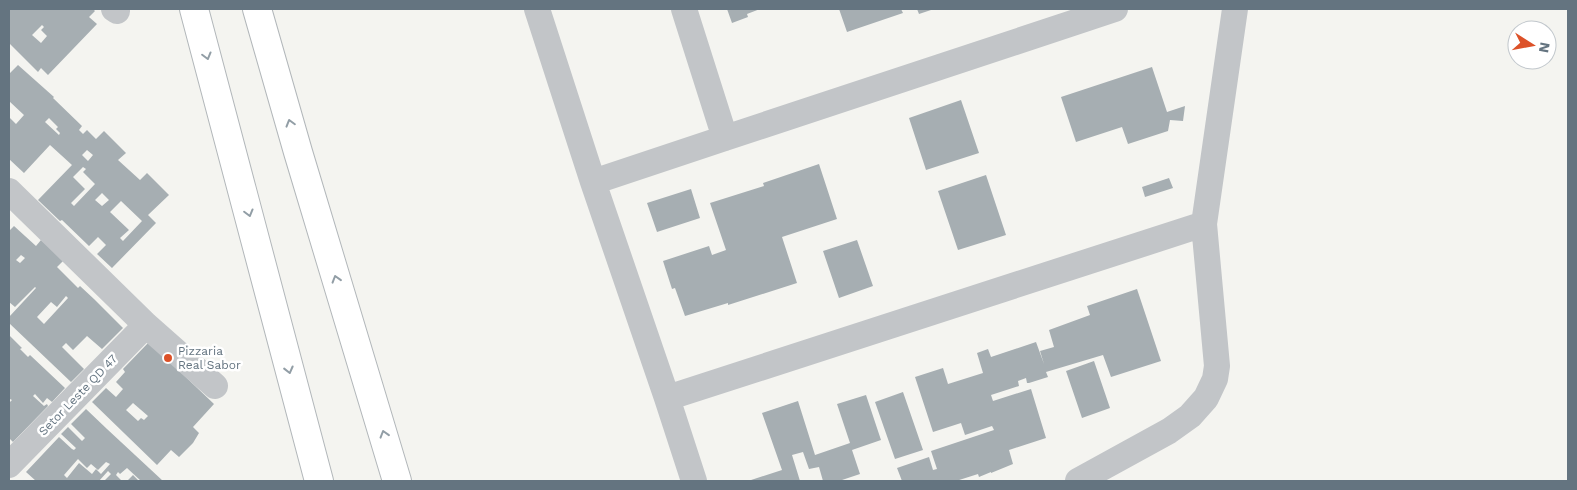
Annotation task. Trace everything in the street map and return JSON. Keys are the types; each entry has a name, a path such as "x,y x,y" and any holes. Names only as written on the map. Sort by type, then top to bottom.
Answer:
{"main road":[{"path":"194,9 319,481"},
{"path":"257,9 397,481"}],"street":[{"path":"537,9 592,182 694,481"},
{"path":"684,9 725,138"},
{"path":"592,182 1115,9"},
{"path":"1078,481 1169,431 1190,416 1206,398 1214,380 1217,366 1204,224 1235,9"},
{"path":"9,191 146,325 215,386"},
{"path":"667,398 1204,224"},
{"name":"Setor Leste QD 47","path":"9,466 146,325"},
{"path":"9,474 16,481"}],"building":[{"path":"9,9 93,9 95,11 89,17 97,24 48,75 41,68 38,72 9,43","holes":["42,25 44,27 41,30 47,36 41,43 32,35"]},
{"path":"727,9 760,9 747,14 748,17 732,23"},
{"path":"839,9 901,9 903,13 847,32"},
{"path":"917,9 934,9 919,14"},
{"path":"18,65 54,97 82,126 79,130 83,134 87,130 96,139 104,131 126,153 118,160 140,180 147,173 169,195 148,215 156,223 112,268 97,254 106,245 98,237 89,246 38,200 72,165 50,145 24,173 9,159 9,117 16,124 24,115 9,101 9,74","holes":["49,118 58,127 56,129 60,133 59,135 45,122","87,150 93,155 88,161 82,155","83,167 86,169 83,172 95,184 74,206 71,203 85,189 73,177","102,193 109,200 102,206 95,200","121,201 142,221 123,241 120,238 129,230 110,212"]},
{"path":"1152,67 1167,112 1185,106 1183,121 1170,120 1168,131 1128,144 1122,127 1076,142 1061,97"},
{"path":"961,100 979,153 926,170 909,118"},
{"path":"819,164 837,219 782,237 797,283 728,305 728,303 685,316 675,288 672,289 663,261 709,246 712,255 726,250 710,203 764,186 763,183"},
{"path":"986,175 1006,235 958,250 938,191"},
{"path":"1169,178 1173,188 1145,197 1142,187"},
{"path":"691,189 700,218 657,232 647,203"},
{"path":"14,226 36,246 41,240 64,260 57,267 78,288 80,286 123,328 102,349 87,336 73,350 66,343 62,347 84,369 71,382 9,323 9,317 36,288 15,307 9,302 9,231","holes":["21,255 25,258 20,263 16,260","66,296 68,298 44,324 37,317 51,302 57,307"]},
{"path":"857,240 873,286 839,298 823,251"},
{"path":"1137,289 1161,361 1111,377 1103,355 1046,372 1048,377 1029,383 1027,383 1026,378 1018,381 1019,386 991,395 993,401 1031,389 1046,438 1009,450 1013,464 979,477 978,474 956,481 902,481 897,468 929,457 933,470 937,469 931,451 994,430 992,426 965,435 961,423 933,432 915,377 943,368 948,384 983,373 977,353 988,349 991,357 1036,342 1044,364 1040,351 1054,347 1049,330 1090,315 1087,306"},
{"path":"9,335 28,357 30,355 65,388 52,402 47,398 43,403 35,394 33,396 44,406 47,404 48,406 13,442 9,438 9,401 12,400 9,400"},
{"path":"149,342 214,404 193,427 199,433 193,443 179,457 171,450 157,465 92,402 106,388 116,397 123,389 116,382 125,372 123,369","holes":["133,403 148,416 144,420 141,418 138,421 126,410"]},
{"path":"1094,361 1110,408 1082,418 1066,371"},
{"path":"903,392 923,450 895,459 875,402"},
{"path":"866,395 881,440 852,450 860,474 839,481 823,481 819,467 809,469 803,452 792,455 800,481 748,481 782,470 762,413 798,401 815,455 850,443 837,404"},
{"path":"86,409 163,481 141,481 127,468 116,475 122,481 104,481 111,474 108,471 99,481 36,481 26,472 59,437 72,449 76,448 61,434 68,427 82,441 85,438 71,424","holes":["78,459 87,468 91,464 98,470 106,462 110,464 101,474 96,469 92,474 79,463 67,478 64,475"]},
{"path":"133,475 139,481 127,481"}],"place":[{"name":"Pizzaria Real Sabor","path":"168,358"}]}
